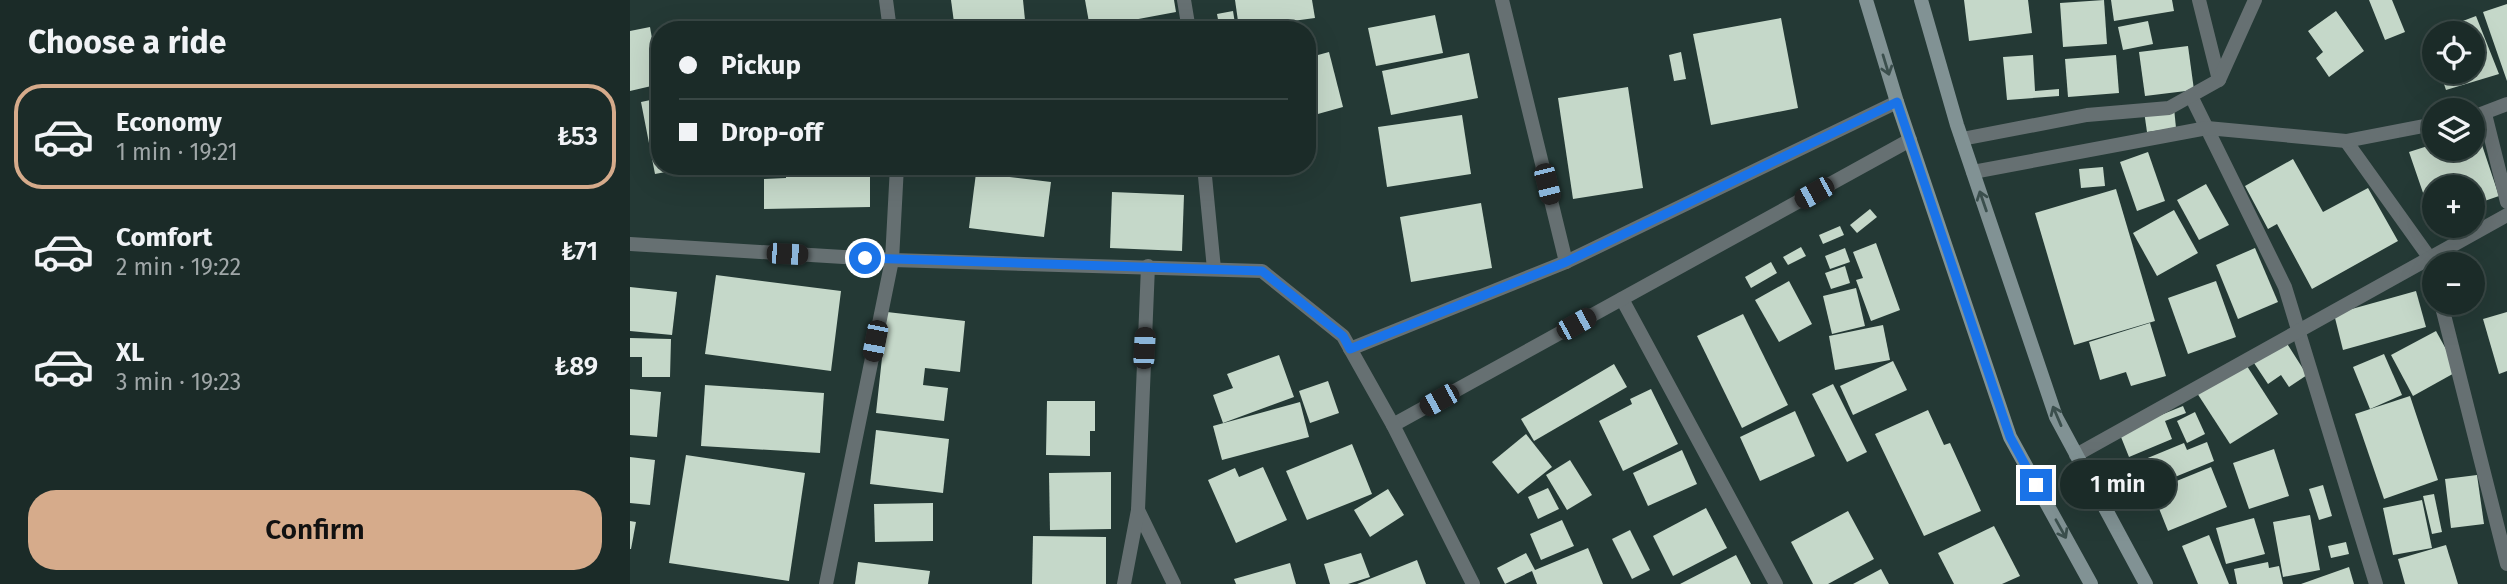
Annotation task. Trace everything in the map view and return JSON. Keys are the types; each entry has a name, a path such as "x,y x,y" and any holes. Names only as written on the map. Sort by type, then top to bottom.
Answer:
{"main road":[{"path":"1866,0 1897,102 2010,437 2089,583"},
{"path":"1921,0 1962,139 2056,416 2146,584"}],"street":[{"path":"886,0 889,21"},
{"path":"1184,0 1188,21"},
{"path":"1502,0 1566,262"},
{"path":"2199,0 2219,79"},
{"path":"1962,139 2087,115 2169,108 2219,79 2255,0"},
{"path":"2191,96 2285,287 2376,584"},
{"path":"1350,349 1566,262 1897,102"},
{"path":"2485,113 2507,104"},
{"path":"1973,172 2207,128 2346,141 2422,126"},
{"path":"2485,134 2507,202"},
{"path":"1393,425 1910,141"},
{"path":"2346,141 2425,252"},
{"path":"827,584 891,260 896,175"},
{"path":"1205,175 1214,269"},
{"path":"2438,252 2507,215"},
{"path":"630,244 891,260 1262,271 1343,336 1393,425 1473,584"},
{"path":"2076,455 2422,261"},
{"path":"1124,584 1138,510 1148,266"},
{"path":"1622,299 1776,584"},
{"path":"2444,315 2507,564"},
{"path":"1138,510 1174,584"}],"building":[{"path":"951,0 1023,0 1025,21 954,21"},
{"path":"1085,0 1174,0 1176,12 1128,21 1089,21"},
{"path":"1235,0 1312,0 1315,18 1292,21 1238,21"},
{"path":"1964,0 2028,0 2032,33 1969,41"},
{"path":"2104,0 2107,44 2063,47 2060,3"},
{"path":"2111,0 2172,0 2174,11 2114,21"},
{"path":"2369,0 2392,0 2405,32 2385,40"},
{"path":"2507,4 2507,81 2483,12"},
{"path":"1233,11 1235,21 1218,21 1217,14"},
{"path":"2336,11 2364,51 2329,77 2316,58 2323,52 2308,31"},
{"path":"1435,15 1443,53 1376,66 1368,28"},
{"path":"2476,16 2478,21 2463,21"},
{"path":"1781,18 1798,108 1711,125 1693,34"},
{"path":"2148,21 2153,44 2123,50 2118,27"},
{"path":"650,27 651,86 630,91 630,31"},
{"path":"2485,39 2499,74 2485,78"},
{"path":"2188,46 2194,90 2145,96 2139,52"},
{"path":"1329,52 1343,107 1316,114 1316,56"},
{"path":"1681,52 1686,79 1674,81 1669,55"},
{"path":"1469,53 1478,98 1391,115 1382,71"},
{"path":"2033,55 2035,91 2059,89 2059,96 2007,100 2003,57"},
{"path":"2116,55 2119,93 2068,97 2065,59"},
{"path":"2444,84 2466,84 2446,90"},
{"path":"1628,87 1643,188 1573,199 1558,98"},
{"path":"651,100 651,153 641,102"},
{"path":"2174,108 2176,128 2147,132 2144,111"},
{"path":"1462,115 1471,174 1387,187 1378,127"},
{"path":"2422,148 2422,161 2485,161 2485,154 2499,196 2485,201 2485,175 2422,175 2422,190 2409,152"},
{"path":"2148,152 2165,201 2137,211 2120,162"},
{"path":"2293,159 2323,212 2368,188 2398,241 2312,289 2277,224 2268,229 2245,186"},
{"path":"2103,167 2105,186 2081,188 2079,169"},
{"path":"786,175 870,175 870,207 764,209 764,179 786,178"},
{"path":"976,175 1051,182 1044,237 969,228"},
{"path":"2206,184 2229,225 2199,240 2177,200"},
{"path":"2116,189 2155,321 2074,345 2035,213"},
{"path":"1112,192 1184,195 1182,251 1110,248"},
{"path":"1481,203 1492,268 1411,282 1400,217"},
{"path":"1870,209 1877,217 1857,233 1850,225"},
{"path":"2174,210 2198,253 2157,276 2133,233"},
{"path":"1840,226 1844,235 1823,244 1819,235"},
{"path":"1876,243 1900,310 1871,321 1856,280 1863,278 1853,252"},
{"path":"1801,247 1806,256 1788,265 1783,257"},
{"path":"1845,248 1850,262 1830,269 1825,256"},
{"path":"2255,248 2278,302 2238,319 2216,265"},
{"path":"1771,262 1777,273 1751,288 1745,277"},
{"path":"1845,266 1850,283 1831,289 1825,273"},
{"path":"716,275 841,291 831,371 705,354"},
{"path":"1789,281 1812,324 1779,342 1755,300"},
{"path":"2216,281 2236,337 2188,354 2168,298"},
{"path":"630,287 677,292 672,335 630,331"},
{"path":"1856,288 1865,326 1832,334 1823,296"},
{"path":"2416,291 2426,327 2343,350 2334,314"},
{"path":"887,312 965,321 960,372 925,368 923,385 948,388 944,421 876,413"},
{"path":"2507,312 2507,371 2499,374 2483,319"},
{"path":"1743,314 1788,405 1742,428 1697,336"},
{"path":"2150,323 2166,376 2131,386 2126,372 2100,380 2089,342"},
{"path":"1883,325 1890,360 1835,370 1829,336"},
{"path":"2436,331 2458,371 2413,396 2391,355"},
{"path":"630,338 671,339 670,377 642,377 642,357 630,357"},
{"path":"2286,342 2307,375 2289,387 2281,375 2268,384 2254,363"},
{"path":"2384,354 2402,395 2370,409 2353,367"},
{"path":"1279,355 1294,397 1223,423 1213,395 1233,388 1227,374"},
{"path":"1893,361 1907,390 1853,415 1840,386"},
{"path":"2245,363 2278,414 2230,444 2197,393"},
{"path":"1614,364 1627,387 1534,441 1521,419"},
{"path":"1328,381 1339,413 1310,423 1299,391"},
{"path":"1833,384 1867,452 1847,462 1812,394"},
{"path":"705,385 824,393 820,453 701,446"},
{"path":"630,389 661,392 657,437 630,435"},
{"path":"1651,389 1678,444 1623,471 1599,421 1632,404 1630,399"},
{"path":"2410,396 2438,480 2384,499 2355,414"},
{"path":"1047,401 1095,401 1095,431 1090,431 1090,456 1046,455"},
{"path":"1300,402 1309,437 1222,460 1213,426"},
{"path":"2183,406 2186,413 2165,421 2172,439 2129,457 2119,432"},
{"path":"1928,410 1944,445 1950,443 1981,511 1924,536 1875,434"},
{"path":"1795,411 1815,456 1760,481 1740,437"},
{"path":"2195,412 2205,434 2187,443 2177,421"},
{"path":"876,430 949,439 943,493 870,484"},
{"path":"1526,434 1552,467 1518,494 1492,462"},
{"path":"2207,442 2214,461 2148,488 2138,462 2184,443 2187,450"},
{"path":"1352,444 1372,494 1307,520 1286,471"},
{"path":"2274,449 2289,496 2249,509 2233,463"},
{"path":"1682,450 1697,484 1648,506 1633,473"},
{"path":"686,455 805,473 789,581 669,563"},
{"path":"630,457 655,460 650,505 630,503"},
{"path":"1570,460 1592,495 1567,510 1546,475"},
{"path":"1263,467 1287,520 1236,543 1208,480 1235,468 1239,477"},
{"path":"2211,467 2227,507 2168,531 2152,491"},
{"path":"1111,472 1111,529 1050,530 1049,473"},
{"path":"2477,475 2484,524 2451,528 2445,479"},
{"path":"2323,485 2332,516 2319,520 2309,489"},
{"path":"1548,488 1559,509 1538,519 1528,497"},
{"path":"1388,489 1404,515 1370,537 1354,510"},
{"path":"2434,494 2442,532 2432,534 2423,496"},
{"path":"2422,500 2432,548 2393,555 2383,508"},
{"path":"933,503 933,541 875,542 874,504"},
{"path":"1706,508 1727,548 1673,576 1653,536"},
{"path":"1848,511 1874,559 1828,584 1813,584 1791,542"},
{"path":"2310,515 2320,570 2283,577 2273,522"},
{"path":"2254,518 2265,554 2226,564 2216,528"},
{"path":"1562,520 1574,546 1541,560 1530,534"},
{"path":"630,521 636,522 631,549 630,549"},
{"path":"1994,526 2020,576 2002,584 1954,584 1938,553"},
{"path":"1630,530 1650,570 1632,579 1612,539"},
{"path":"2209,535 2229,584 2198,584 2182,546"},
{"path":"1033,536 1106,537 1106,584 1032,584"},
{"path":"2346,542 2349,554 2331,558 2328,546"},
{"path":"2446,545 2458,584 2405,584 2398,559"},
{"path":"1588,548 1603,584 1537,584 1532,571 1505,584 1497,568 1526,553 1535,570"},
{"path":"1361,553 1370,577 1348,584 1330,584 1324,564"},
{"path":"1736,555 1751,584 1680,584"},
{"path":"1417,560 1426,584 1357,584"},
{"path":"858,562 930,571 928,584 855,584"},
{"path":"2268,562 2269,568 2279,566 2283,584 2237,584 2234,569"},
{"path":"1290,563 1296,584 1236,584 1234,579"},
{"path":"2349,567 2354,584 2301,584"},
{"path":"1881,569 1889,584 1853,584"}],"route":[{"path":"865,258 1262,271 1343,336 1350,349 1566,262 1897,102 2010,437 2036,485"}]}
